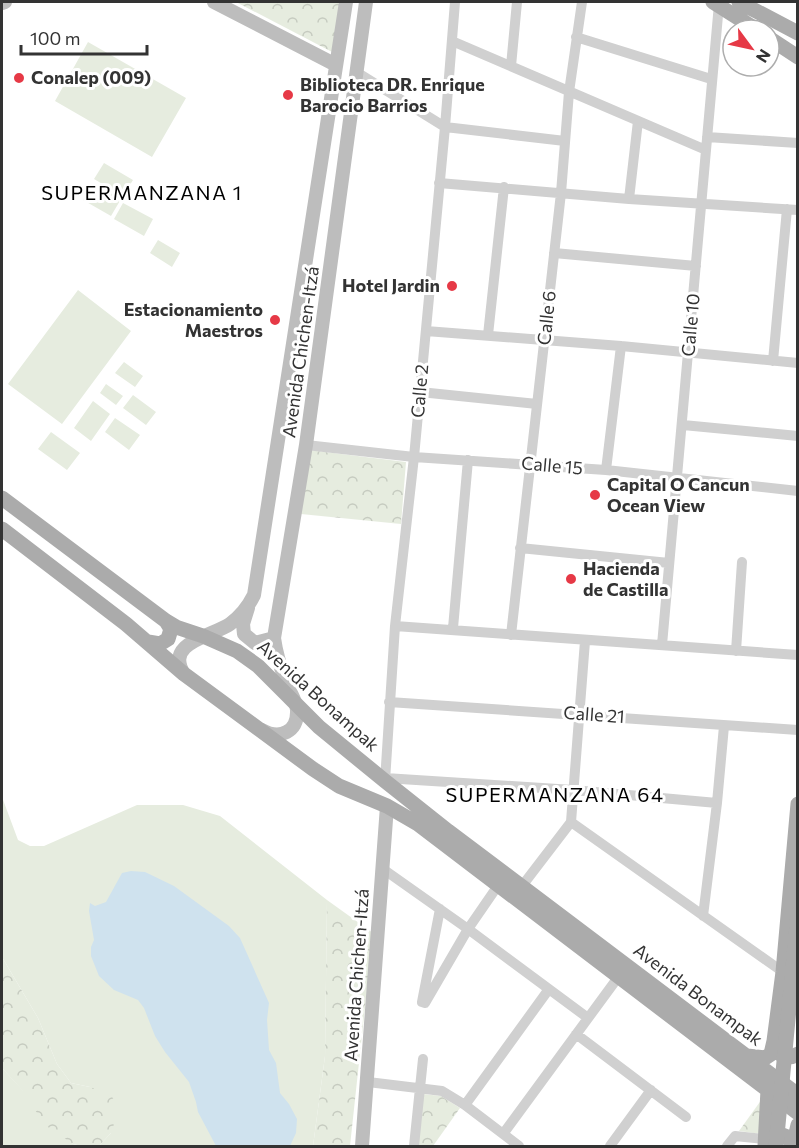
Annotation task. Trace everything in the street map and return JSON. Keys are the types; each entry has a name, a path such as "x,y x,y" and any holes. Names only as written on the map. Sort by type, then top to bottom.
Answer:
{"main road":[{"path":"214,2 336,65"},
{"name":"Avenida Chichen-Itzá","path":"274,638 255,643 244,634 243,624 254,596 346,2"},
{"name":"Avenida Chichen-Itzá","path":"295,704 276,652 274,638 306,445 366,2"},
{"path":"739,2 798,33"},
{"path":"716,3 739,18"},
{"path":"343,28 354,27 362,36"},
{"path":"781,45 795,53"},
{"path":"330,100 340,108 352,106"},
{"name":"Avenida Bonampak","path":"2,498 166,621 237,651 258,666 319,727 448,831 798,1095"},
{"name":"Avenida Bonampak","path":"2,529 148,642 184,674 339,786 387,806 418,824 798,1113"},
{"path":"184,674 180,666 182,651 188,644 228,626 248,607"},
{"path":"148,642 160,644 168,639 171,629 166,621"},
{"path":"258,728 274,735 286,734 295,723 295,704"},
{"path":"747,1056 757,1059 765,1058 771,1054 774,1041 783,972 798,804"},
{"name":"Avenida Chichen-Itzá","path":"362,1146 387,806"},
{"path":"768,1143 798,914"},
{"path":"787,1146 798,1024"},
{"path":"774,1041 779,1054 788,1057 798,1054"},
{"path":"768,1090 768,1143"},
{"path":"793,1146 798,1125"},
{"path":"768,1143 769,1137 781,1134 787,1137 793,1146"}],"street":[{"name":"Calle 2","path":"385,779 395,626 414,457 455,2"},
{"path":"512,66 517,2"},
{"name":"Calle 6","path":"511,635 561,193 569,92 582,2"},
{"name":"Calle 10","path":"662,645 702,203 716,3"},
{"path":"576,37 711,79"},
{"path":"452,42 706,150"},
{"path":"358,73 445,127 565,141"},
{"path":"630,200 638,122"},
{"path":"707,137 798,143"},
{"path":"439,183 630,200 792,210 773,361"},
{"path":"488,335 504,187"},
{"path":"554,254 696,267"},
{"path":"426,331 798,363"},
{"path":"606,471 621,346"},
{"path":"420,392 537,404"},
{"path":"683,424 798,436"},
{"name":"Calle 15","path":"306,445 414,457 606,471 798,491"},
{"path":"453,628 468,460"},
{"path":"520,548 669,563"},
{"path":"736,651 742,562"},
{"path":"395,626 453,628 585,641 798,655"},
{"path":"522,886 571,822 585,641"},
{"name":"Calle 21","path":"389,702 798,730"},
{"path":"703,916 724,726"},
{"path":"385,779 573,790 717,803"},
{"path":"571,822 783,972"},
{"path":"383,869 588,1018"},
{"path":"440,909 422,1002 424,1003 468,929 499,884"},
{"path":"503,1134 619,976"},
{"path":"465,1105 549,989"},
{"path":"576,1034 687,1117"},
{"path":"414,1146 423,1059"},
{"path":"368,1082 442,1091 465,1105 519,1146"},
{"path":"610,1146 651,1090"},
{"path":"727,1146 735,1136 768,1143"}],"green space":[{"path":"236,2 340,2 334,53"},
{"path":"88,42 186,98 152,157 55,101"},
{"path":"104,163 133,180 123,196 94,179"},
{"path":"93,183 121,199 111,216 83,200"},
{"path":"123,203 153,219 144,236 114,219"},
{"path":"158,240 180,253 172,267 150,253"},
{"path":"78,290 131,331 62,424 8,384"},
{"path":"124,362 143,376 135,387 115,373"},
{"path":"106,384 123,396 116,405 100,393"},
{"path":"133,395 156,412 146,425 123,408"},
{"path":"93,401 110,414 91,441 74,428"},
{"path":"115,418 140,435 129,450 105,432"},
{"path":"51,432 80,453 67,470 38,449"},
{"path":"309,450 406,462 401,524 301,514"},
{"path":"2,797 18,840 30,846 44,846 137,805 183,805 220,816 327,900 325,1056 313,1146 99,1146 111,1133 90,1087 71,1083 57,1064 38,1018 2,957"},
{"path":"327,900 373,933 350,1146 313,1146 325,1056"},
{"path":"2,957 38,1018 57,1064 71,1083 111,1095 119,1109 111,1133 99,1146 73,1144 45,1125 22,1090 2,1068"},
{"path":"2,1068 73,1144 81,1146 2,1146"},
{"path":"423,1094 441,1096 460,1108 433,1146 416,1146"},
{"path":"762,1099 761,1134 739,1131"}],"water":[{"path":"145,872 174,886 229,926 240,938 269,1003 267,1020 269,1050 276,1063 280,1093 297,1119 296,1133 290,1146 216,1146 198,1112 189,1082 155,1036 144,1008 138,1000 114,990 99,976 91,956 94,940 89,911 90,903 95,906 106,902 122,873"}],"place":[{"name":"Conalep (009)","path":"19,78"},
{"name":"Biblioteca DR. Enrique Barocio Barrios","path":"288,95"},
{"name":"Hotel Jardin","path":"452,286"},
{"name":"Estacionamiento Maestros","path":"275,320"},
{"name":"Capital O Cancun Ocean View","path":"595,495"},
{"name":"Hacienda de Castilla","path":"571,579"}],"district":[{"name":"SUPERMANZANA 1","path":"142,193"},
{"name":"SUPERMANZANA 64","path":"555,795"}]}
